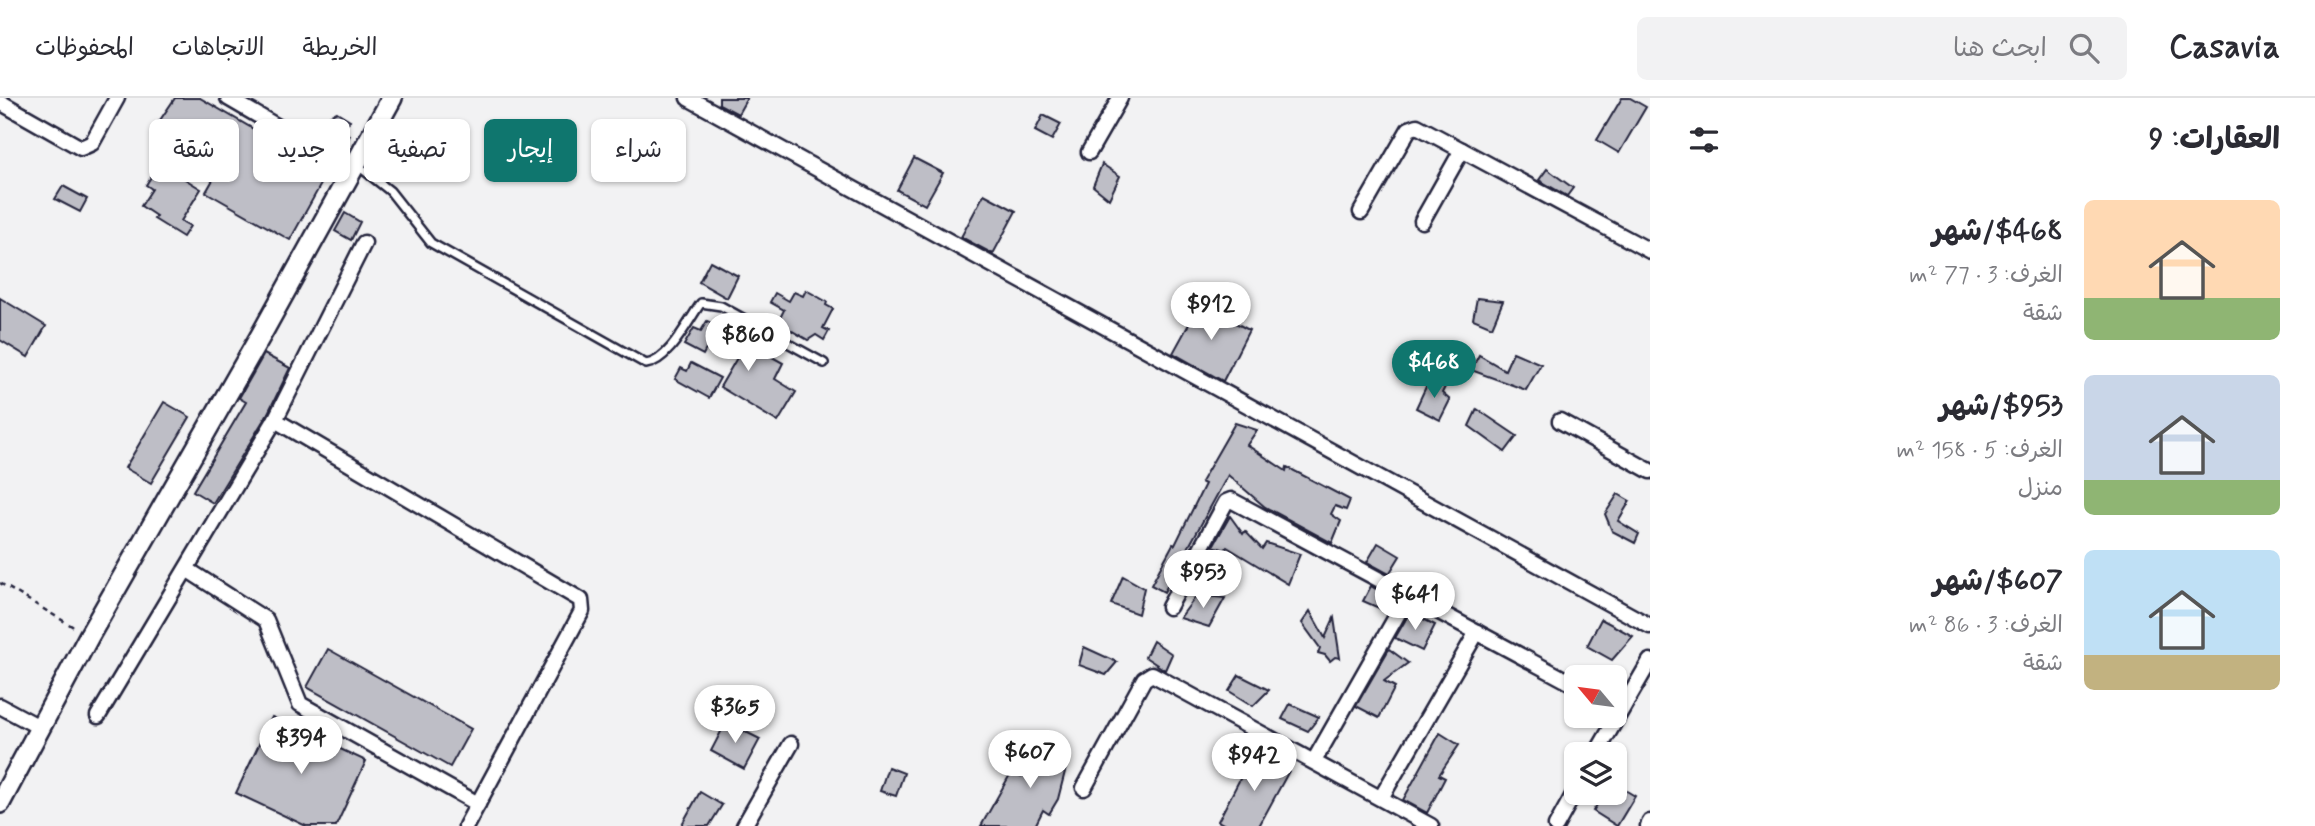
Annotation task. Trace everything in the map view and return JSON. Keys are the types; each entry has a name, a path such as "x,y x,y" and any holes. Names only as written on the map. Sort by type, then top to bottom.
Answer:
{"main road":[{"path":"3,789 41,728 89,636 392,98"}],"street":[{"path":"0,102 81,148 92,143 117,98"},
{"path":"228,98 354,167"},
{"path":"688,98 1650,626"},
{"path":"1089,152 1120,98"},
{"path":"1362,212 1412,126 1418,126 1650,251"},
{"path":"1422,221 1462,150"},
{"path":"97,716 188,570 275,420 364,243"},
{"path":"275,420 581,600 582,611 466,826"},
{"path":"1560,421 1650,471"},
{"path":"1169,607 1226,502 1231,500 1564,679"},
{"path":"188,570 265,620 300,704 478,804"},
{"path":"1314,761 1408,596"},
{"path":"1381,798 1476,632"},
{"path":"1628,694 1650,662"},
{"path":"1084,788 1144,679 1152,674 1432,826"},
{"path":"0,706 41,728"},
{"path":"744,826 791,744"},
{"path":"1556,826 1568,805"}],"lane":[{"path":"354,167 390,191 431,243 646,364 655,362 664,353 701,303 707,302 721,306 824,363"}],"path":[{"path":"0,583 89,636"}],"building":[{"path":"175,98 200,98 236,119 161,119"},
{"path":"719,98 747,98 738,114 719,104"},
{"path":"1622,98 1630,98 1646,107 1619,153 1597,140"},
{"path":"337,112 348,119 328,119"},
{"path":"1043,115 1061,124 1052,140 1035,131"},
{"path":"239,121 253,129 253,182 322,182 290,240 206,192 212,182 239,182"},
{"path":"914,158 943,173 925,205 897,190"},
{"path":"1102,164 1120,176 1109,199 1093,186"},
{"path":"1547,169 1573,188 1567,196 1539,180"},
{"path":"149,180 190,182 201,189 181,221 190,226 183,237 154,219 156,216 141,206 152,189 146,185"},
{"path":"63,186 87,199 80,212 55,199"},
{"path":"984,194 1016,211 993,254 961,237"},
{"path":"345,213 360,222 351,240 335,231"},
{"path":"710,261 738,276 727,298 699,282"},
{"path":"806,290 827,302 826,305 833,309 823,328 829,331 824,340 816,335 808,340 782,325 778,322 784,310 770,302 775,293 789,301 794,292 803,296"},
{"path":"0,298 46,326 28,357 0,340"},
{"path":"1477,298 1503,301 1492,327 1473,319"},
{"path":"1200,304 1249,330 1223,381 1173,353"},
{"path":"707,321 783,363 775,379 796,392 778,422 720,387 741,351 713,336 703,355 684,345 694,328 701,331"},
{"path":"1513,352 1541,364 1526,390 1471,370 1479,355 1505,370"},
{"path":"264,354 290,368 268,413 213,503 193,491 246,402 239,398"},
{"path":"691,363 720,378 709,398 675,379 681,368 687,371"},
{"path":"1430,378 1446,385 1442,393 1450,400 1440,420 1416,408"},
{"path":"164,402 190,417 151,483 125,468"},
{"path":"1477,409 1517,436 1505,452 1469,426"},
{"path":"1235,423 1257,430 1247,445 1286,471 1287,467 1350,500 1346,510 1335,506 1331,514 1341,521 1332,543 1265,507 1228,475 1164,592 1151,585 1173,544 1175,545 1205,484 1201,482"},
{"path":"1618,494 1630,501 1618,521 1639,534 1635,543 1612,531 1605,514"},
{"path":"1230,516 1243,534 1245,531 1262,549 1266,543 1300,554 1288,584 1227,547 1225,550 1213,546"},
{"path":"1378,543 1400,556 1389,574 1367,562"},
{"path":"1123,576 1144,588 1138,614 1111,604"},
{"path":"1371,586 1394,601 1388,612 1363,601"},
{"path":"1197,595 1225,598 1209,627 1180,618"},
{"path":"1310,611 1325,638 1334,618 1340,658 1335,657 1330,661 1325,655 1318,653 1320,648 1302,623"},
{"path":"1410,612 1435,625 1422,651 1395,638"},
{"path":"1601,619 1633,636 1612,660 1587,646"},
{"path":"1153,641 1172,654 1165,670 1145,657"},
{"path":"1084,647 1117,662 1106,675 1079,665"},
{"path":"328,649 471,729 450,767 307,687"},
{"path":"1389,649 1408,663 1384,681 1395,687 1379,718 1356,706"},
{"path":"1239,675 1269,690 1253,706 1229,691"},
{"path":"1290,704 1319,717 1308,731 1282,719"},
{"path":"272,717 366,761 336,826 306,826 236,793"},
{"path":"726,722 760,739 744,769 711,751"},
{"path":"1440,733 1459,745 1439,775 1445,778 1427,813 1403,800"},
{"path":"1038,741 1069,756 1058,799 1049,814 1043,810 1035,826 981,826 1012,771 1021,776"},
{"path":"1254,752 1289,771 1259,826 1227,826 1218,821"},
{"path":"888,767 904,773 896,796 880,791"},
{"path":"1627,791 1635,796 1617,826 1593,811 1597,805 1627,805"},
{"path":"700,792 722,805 709,826 681,826"}]}
